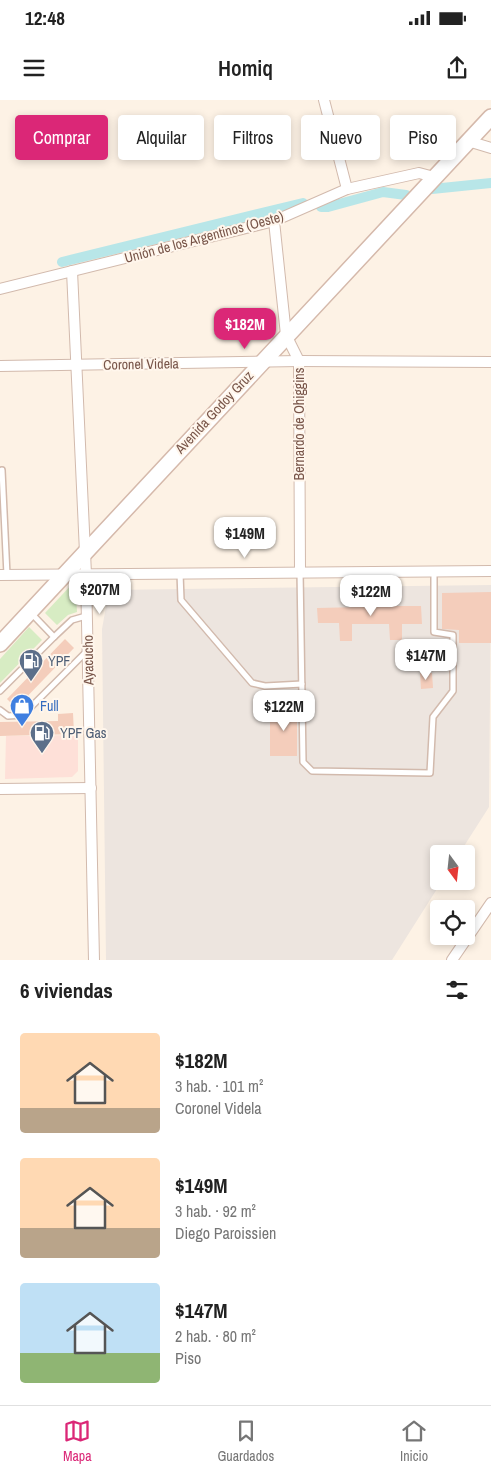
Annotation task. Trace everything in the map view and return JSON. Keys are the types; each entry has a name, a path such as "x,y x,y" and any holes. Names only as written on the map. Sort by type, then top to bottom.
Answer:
{"main road":[{"name":"Avenida Godoy Gruz","path":"0,644 491,117"}],"street":[{"path":"324,100 347,189"},
{"path":"468,141 491,148"},
{"name":"Unión de los Argentinos (Oeste)","path":"0,290 274,221 347,189 419,173 434,177"},
{"name":"Bernardo de Ohiggins","path":"274,221 286,335 299,361 300,571"},
{"name":"Ayacucho","path":"72,271 86,574 94,960"},
{"name":"Coronel Videla","path":"0,366 299,361 491,362"},
{"path":"4,575 300,571 491,571"},
{"path":"0,789 91,788"},
{"path":"452,960 491,903"}],"lane":[{"path":"2,470 4,575"},
{"path":"300,571 303,762 312,771 430,773 433,716 453,691 453,635 434,632 434,571"},
{"path":"180,573 181,600 252,683 265,686 302,684"},
{"path":"29,612 54,637"},
{"path":"0,691 72,620 87,615"},
{"path":"0,710 8,716 23,715 88,650"}],"shaded area":[{"path":"491,585 489,807 465,845 430,845 430,890 436,890 392,960 106,960 102,629 109,590"},
{"name":"YPF Gas","path":"78,735 78,771 72,777 5,779 6,736"}],"green space":[{"path":"75,581 77,612 68,615 57,625 45,613"},
{"path":"29,627 42,640 0,683 0,659"}],"building":[{"path":"491,592 491,643 459,643 459,630 442,629 442,593"},
{"path":"360,595 377,595 377,606 421,606 422,624 402,624 402,640 390,640 389,624 352,624 352,641 340,641 339,623 318,623 317,608 361,607"},
{"path":"65,639 74,648 16,708 7,699"},
{"path":"420,673 432,673 433,688 421,689"},
{"path":"270,708 297,708 297,756 270,756"},
{"path":"73,713 74,734 0,736 0,722 58,721 58,714"}],"waterway":[{"path":"432,189 491,183"},
{"path":"321,207 328,207 383,192 406,195"},
{"path":"62,262 303,203"}],"place":[{"name":"YPF","path":"31,682"},
{"name":"Full","path":"22,727"},
{"name":"YPF Gas","path":"42,754"}]}
